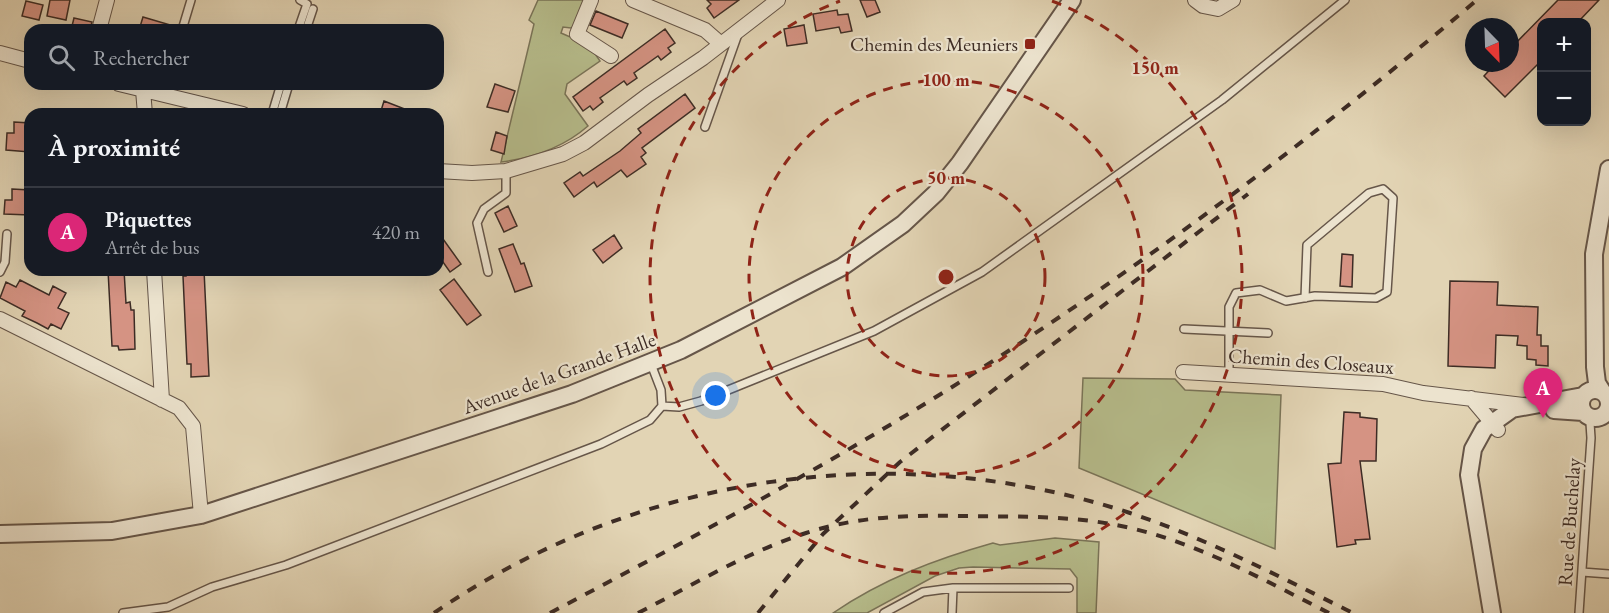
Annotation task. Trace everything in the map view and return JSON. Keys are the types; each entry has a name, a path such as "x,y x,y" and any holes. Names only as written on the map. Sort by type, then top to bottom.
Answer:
{"street":[{"path":"101,24 107,0"},
{"path":"591,0 577,34 610,56"},
{"path":"633,0 705,30 721,44"},
{"path":"444,171 472,173 506,171 549,160 584,143 778,0"},
{"name":"Avenue de la Grande Halle","path":"0,534 112,531 201,515 572,394 651,364 842,267 903,224 936,193 960,163 1071,0"},
{"path":"1195,0 1203,6 1218,9 1233,0"},
{"path":"0,53 24,59"},
{"path":"144,108 143,90 164,90 223,108"},
{"path":"1597,404 1592,382 1595,367 1594,254 1609,169"},
{"path":"154,276 162,400"},
{"path":"0,319 179,408 193,426 201,515"},
{"name":"Chemin des Closeaux","path":"1183,372 1383,384 1423,393 1523,405"},
{"path":"1471,398 1495,426"},
{"path":"1492,613 1473,493 1481,457 1495,426 1512,409 1523,405 1597,404"},
{"path":"1495,426 1539,411 1597,404"}],"lane":[{"path":"184,24 191,0"},
{"path":"300,0 307,4 300,24"},
{"path":"662,406 679,408 701,401 874,331 954,290 1052,224 1222,100 1345,0"},
{"path":"308,24 313,9"},
{"path":"705,127 739,29"},
{"path":"274,108 279,90"},
{"path":"282,108 287,90"},
{"path":"489,272 477,223 484,209 506,193 506,171"},
{"path":"1229,374 1229,307 1236,292 1260,290 1286,301 1305,298 1376,298 1387,292 1393,198 1383,189 1369,193 1307,245 1305,298"},
{"path":"0,272 5,262 7,234"},
{"path":"1184,329 1214,329 1229,333 1268,333"},
{"path":"123,613 168,607 212,587 286,565 601,444 650,420 662,406 661,390 651,364"},
{"name":"Rue de Buchelay","path":"1579,613 1591,433 1597,404"},
{"name":"Rue de Buchelay","path":"1591,433 1597,404"},
{"path":"1582,572 1609,574"},
{"path":"952,613 953,588"},
{"path":"884,613 924,592 953,588 1069,588"}],"green space":[{"path":"538,0 586,0 577,25 571,28 563,27 561,33 589,45 600,61 567,84 565,94 588,126 558,146 524,158 501,162 534,24 529,20"},
{"path":"1083,378 1175,379 1185,390 1281,395 1275,549 1079,468"},
{"path":"1055,538 1099,542 1096,613 1077,613 1077,578 1070,569 973,567 959,568 935,576 867,613 833,613 891,580 951,556 993,543 1000,545"}],"building":[{"path":"50,0 70,0 66,20 47,16"},
{"path":"707,0 739,0 714,18 707,8 711,4"},
{"path":"860,0 875,0 880,12 867,17"},
{"path":"1558,0 1599,0 1582,18 1540,18"},
{"path":"26,1 43,5 39,20 22,16"},
{"path":"837,10 838,15 848,14 852,31 841,33 839,27 816,31 813,14"},
{"path":"596,11 628,24 622,38 590,25"},
{"path":"143,17 167,24 141,24"},
{"path":"74,18 92,22 92,24 72,24"},
{"path":"1537,21 1537,65 1505,97 1484,76 1488,72 1519,72 1519,40"},
{"path":"804,25 807,43 787,46 784,29"},
{"path":"665,29 675,43 668,48 671,52 661,60 658,56 634,73 637,78 627,85 624,81 600,98 603,102 593,110 590,106 583,111 573,97"},
{"path":"495,84 515,91 508,112 487,107"},
{"path":"685,94 695,108 642,148 646,153 641,157 646,164 627,177 621,170 597,187 594,182 574,197 564,183 580,172 583,176 620,151 641,133 638,129"},
{"path":"384,101 402,108 382,108"},
{"path":"14,122 24,123 24,152 6,150 7,133 14,133"},
{"path":"496,132 507,136 504,154 491,150"},
{"path":"12,189 24,190 24,215 4,214 5,200 12,200"},
{"path":"508,206 517,226 504,232 495,213"},
{"path":"614,235 622,248 603,263 593,250"},
{"path":"444,240 461,264 450,272 444,264"},
{"path":"513,244 521,264 524,263 532,286 515,292 499,249"},
{"path":"1342,254 1353,255 1352,287 1340,286"},
{"path":"108,276 124,276 126,303 130,302 131,310 134,310 135,349 119,350 118,346 112,346"},
{"path":"183,276 204,276 209,376 191,377 191,364 187,364"},
{"path":"454,279 481,315 467,325 440,290"},
{"path":"20,280 49,295 53,286 66,293 58,308 69,313 61,329 51,324 48,329 22,316 25,311 0,298 6,282 16,287"},
{"path":"1450,281 1498,282 1497,305 1538,307 1537,335 1541,335 1541,346 1548,346 1548,366 1536,365 1536,360 1527,359 1527,346 1517,345 1518,336 1496,335 1495,368 1448,366"},
{"path":"1344,412 1360,413 1360,417 1377,419 1376,461 1360,461 1370,539 1355,540 1356,544 1337,547 1328,464 1341,463"}],"railway":[{"path":"550,613 731,516 850,448 968,377 1084,301 1256,177 1477,0"},
{"path":"758,613 823,534 900,462 1248,194"},
{"path":"434,613 513,566 595,528 682,500 770,482 860,474 951,477 1041,489 1130,513 1216,547 1353,613"},
{"path":"638,613 741,559 784,541 825,527 903,516 1059,518 1144,531 1199,550 1329,613"}],"place":[{"name":"Chemin des Meuniers","path":"1030,44"},
{"name":"Piquettes","path":"1543,418"}]}
